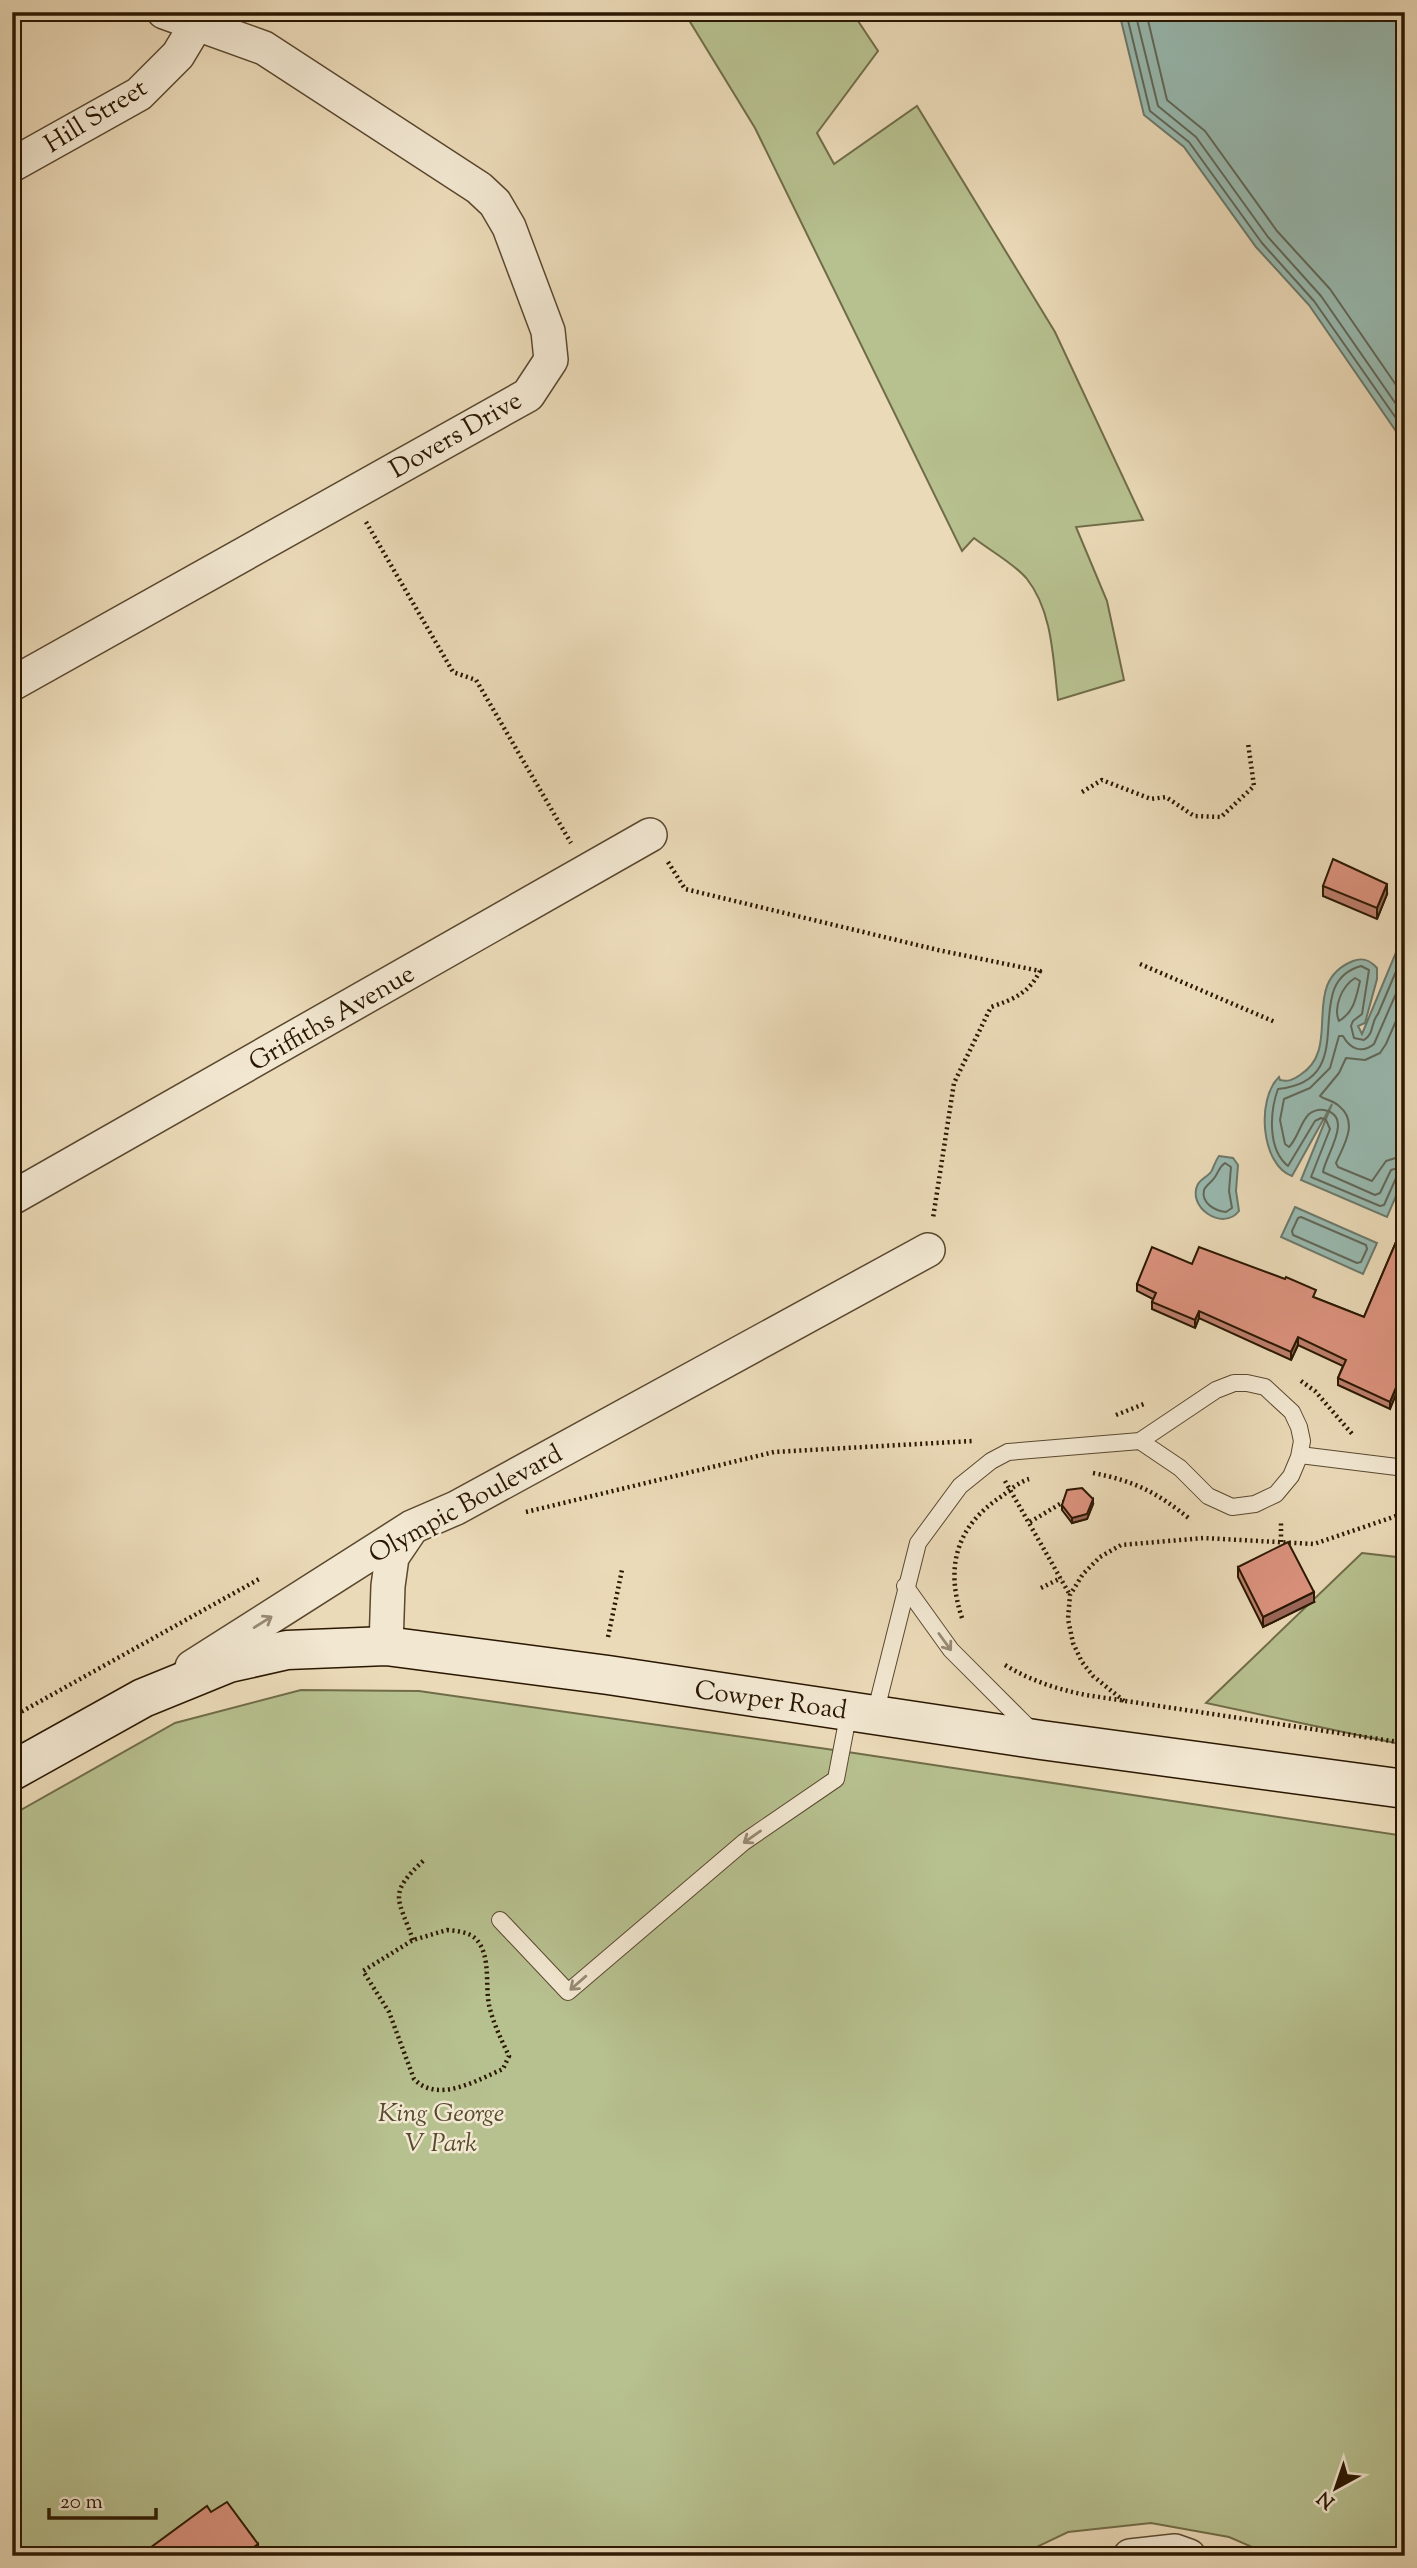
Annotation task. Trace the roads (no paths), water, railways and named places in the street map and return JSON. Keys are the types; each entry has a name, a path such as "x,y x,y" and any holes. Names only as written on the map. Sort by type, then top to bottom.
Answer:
{"main road":[{"name":"Cowper Road","path":"143,1698 229,1663 262,1654 287,1650 386,1646 1405,1789"},
{"name":"Olympic Boulevard","path":"12,1771 143,1698"}],"street":[{"name":"Dovers Drive","path":"12,684 528,395 551,360 548,331 509,227 495,203 479,188 264,48 164,12"},
{"name":"Hill Street","path":"12,165 139,94 178,55 196,25"},
{"name":"Griffiths Avenue","path":"12,1198 650,835"},
{"name":"Olympic Boulevard","path":"143,1698 412,1527 468,1502 928,1250"},
{"path":"386,1646 392,1557 412,1527"},
{"path":"1130,2556 1175,2551 1189,2556"}],"lane":[{"path":"500,1920 568,1992 744,1842 836,1779 862,1712 918,1543 960,1486 990,1461 1008,1452 1140,1441 1216,1391 1234,1383 1247,1382 1265,1387 1292,1412 1302,1441 1300,1455 1291,1476 1276,1494 1255,1504 1232,1507 1208,1496 1180,1468 1140,1441"},
{"path":"1300,1455 1405,1468"},
{"path":"905,1586 951,1650 1041,1740"}],"water":[{"path":"1119,12 1405,12 1405,440 1398,434 1309,305 1256,247 1184,147 1144,115"},
{"path":"1402,938 1405,939 1405,1175 1387,1217 1301,1180 1332,1104 1292,1176 1274,1159 1268,1146 1265,1115 1267,1100 1279,1077 1283,1081 1293,1079 1313,1063 1319,1049 1328,984 1337,971 1360,959 1369,961 1377,968 1377,979 1365,1023 1358,1026 1362,1034"},
{"path":"1219,1156 1233,1158 1238,1165 1236,1191 1239,1211 1224,1219 1216,1218 1201,1208 1196,1193 1198,1184 1211,1172"},
{"path":"1295,1207 1377,1243 1363,1274 1281,1237"}],"park label":[{"name":"King George V Park","path":"441,2127"}]}
